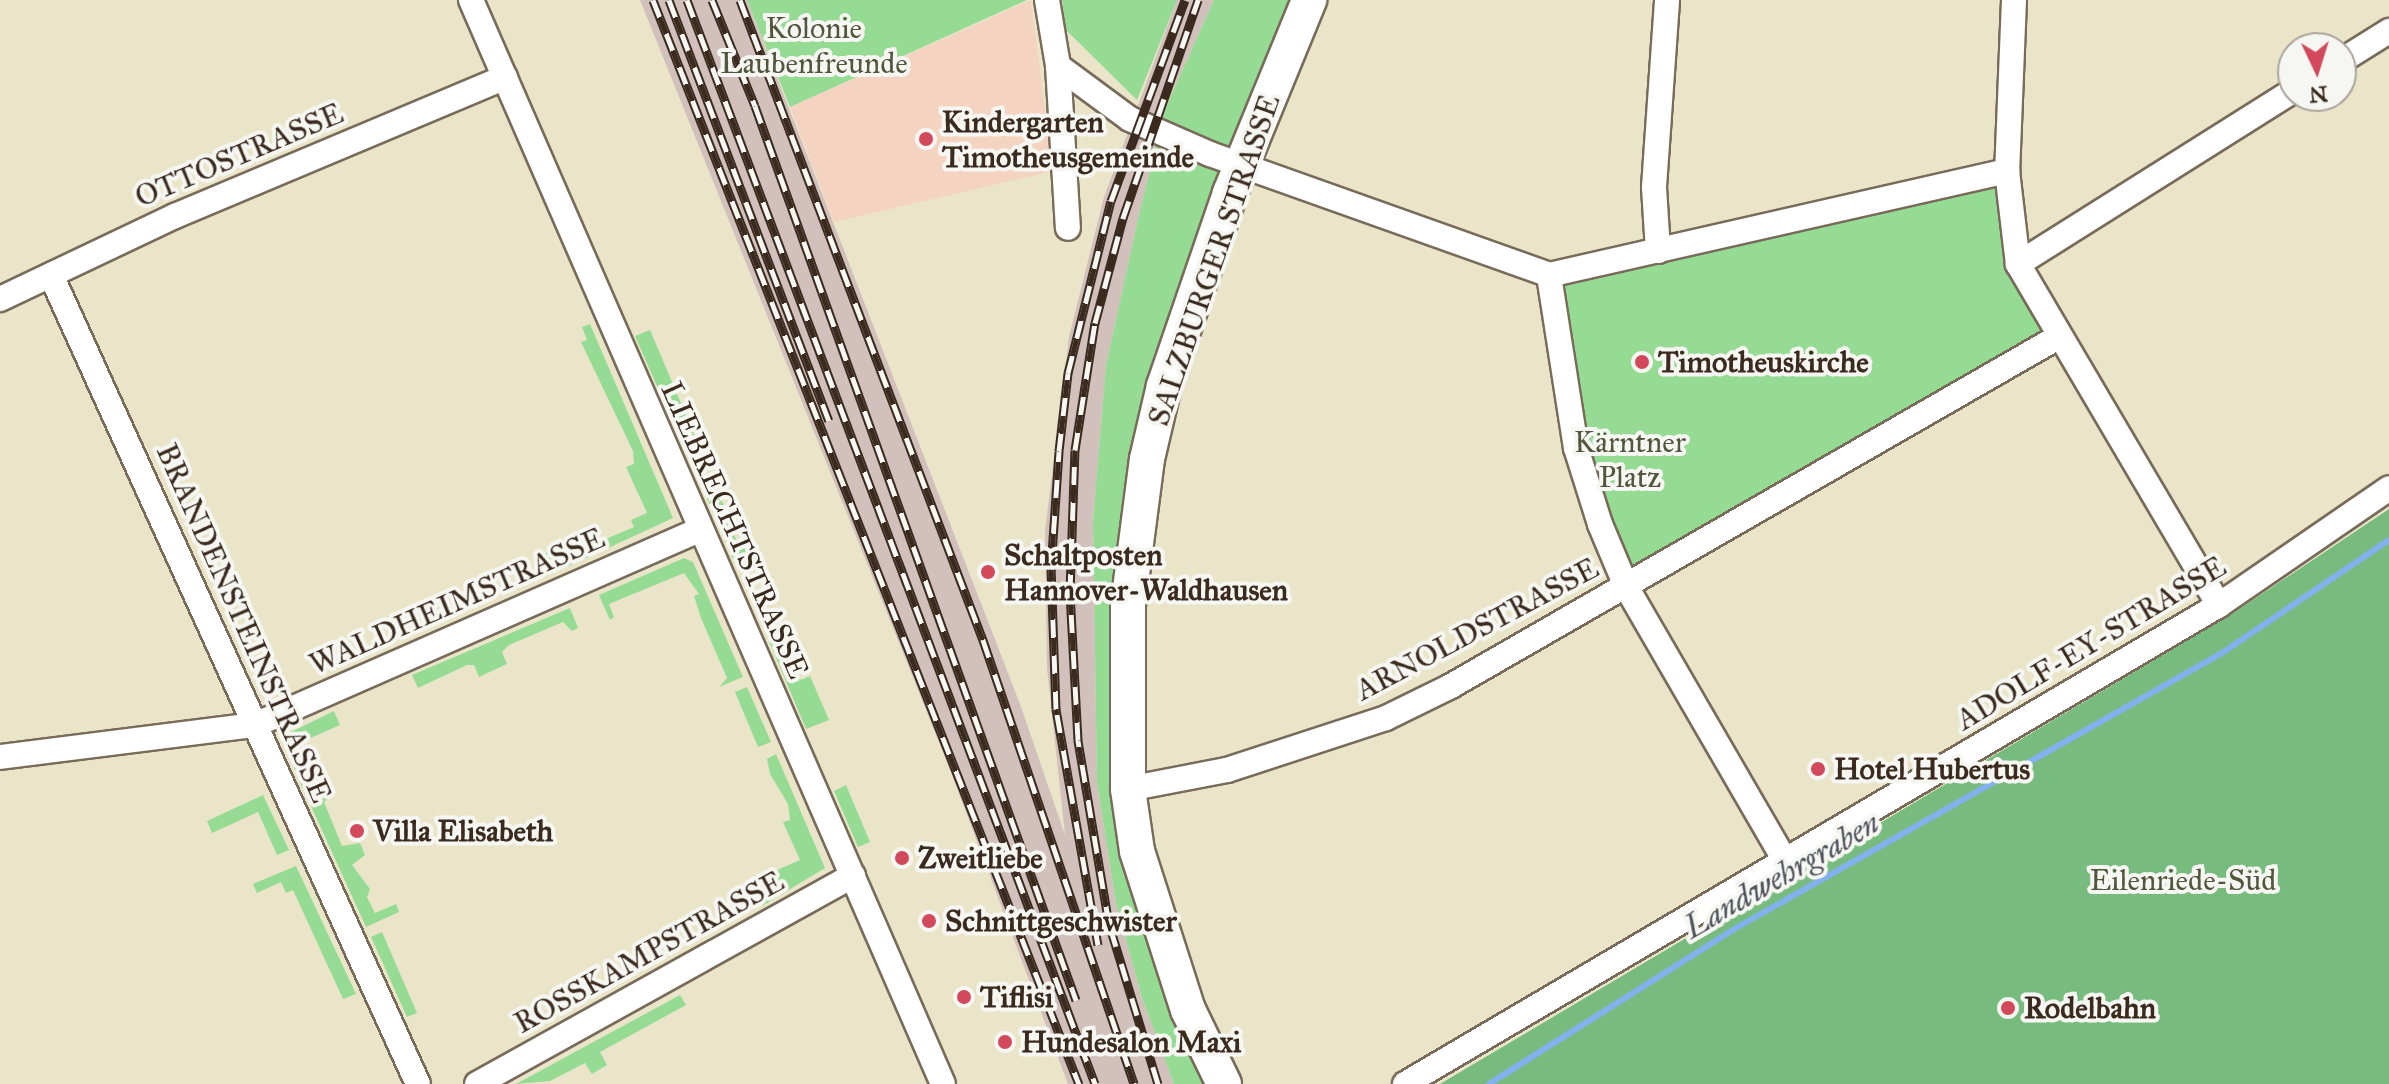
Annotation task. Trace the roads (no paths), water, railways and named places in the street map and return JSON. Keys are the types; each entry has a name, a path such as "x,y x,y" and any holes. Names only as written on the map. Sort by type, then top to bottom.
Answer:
{"street":[{"name":"LIEBRECHTSTRASSE","path":"471,0 943,1084"},
{"path":"1047,0 1058,66 1068,228"},
{"name":"SALZBURGER STRASSE","path":"1224,1084 1188,1010 1154,914 1128,789 1128,605 1147,459 1164,386 1241,166 1309,0"},
{"path":"1658,251 1654,187 1667,0"},
{"path":"2014,0 2007,171 2018,264 2219,605"},
{"path":"2357,51 2389,31"},
{"path":"1058,66 1130,119 1241,166 1549,275 2007,171"},
{"name":"OTTOSTRASSE","path":"0,299 175,216 505,77"},
{"path":"2018,264 2277,101"},
{"name":"BRANDENSTEINSTRASSE","path":"51,275 418,1084"},
{"path":"1549,275 1576,448 1626,586 1787,864"},
{"path":"1626,586 2060,336"},
{"name":"ADOLF-EY-STRASSE","path":"1405,1084 1787,864 2219,605 2389,488"},
{"name":"WALDHEIMSTRASSE","path":"0,757 255,725 700,530"},
{"name":"ARNOLDSTRASSE","path":"1128,789 1227,770 1386,718 1626,586"},
{"name":"ROSSKAMPSTRASSE","path":"477,1084 853,876"}],"waterway":[{"name":"Landwehrgraben","path":"1489,1084 1736,928 2222,653 2389,540"}],"railway":[{"path":"653,0 1079,1084"},
{"path":"669,0 829,421"},
{"path":"687,0 1095,1084"},
{"path":"712,0 755,106 1076,1000"},
{"path":"740,0 983,640 1134,1084"},
{"path":"1098,945 1056,709 1051,569 1059,451 1068,373 1111,201 1185,0"},
{"path":"1158,1084 1109,924 1078,740 1070,592 1075,450 1095,323 1123,218 1198,0"}],"place":[{"name":"Kindergarten Timotheusgemeinde","path":"926,139"},
{"name":"Timotheuskirche","path":"1642,362"},
{"name":"Schaltposten Hannover-Waldhausen","path":"988,572"},
{"name":"Hotel Hubertus","path":"1818,769"},
{"name":"Villa Elisabeth","path":"357,831"},
{"name":"Zweitliebe","path":"902,858"},
{"name":"Schnittgeschwister","path":"929,921"},
{"name":"Tiflisi","path":"964,997"},
{"name":"Rodelbahn","path":"2008,1008"},
{"name":"Hundesalon Maxi","path":"1005,1042"}],"park label":[{"name":"Kolonie Laubenfreunde","path":"814,45"},
{"name":"Kärntner Platz","path":"1630,459"},
{"name":"Eilenriede-Süd","path":"2183,880"}]}
